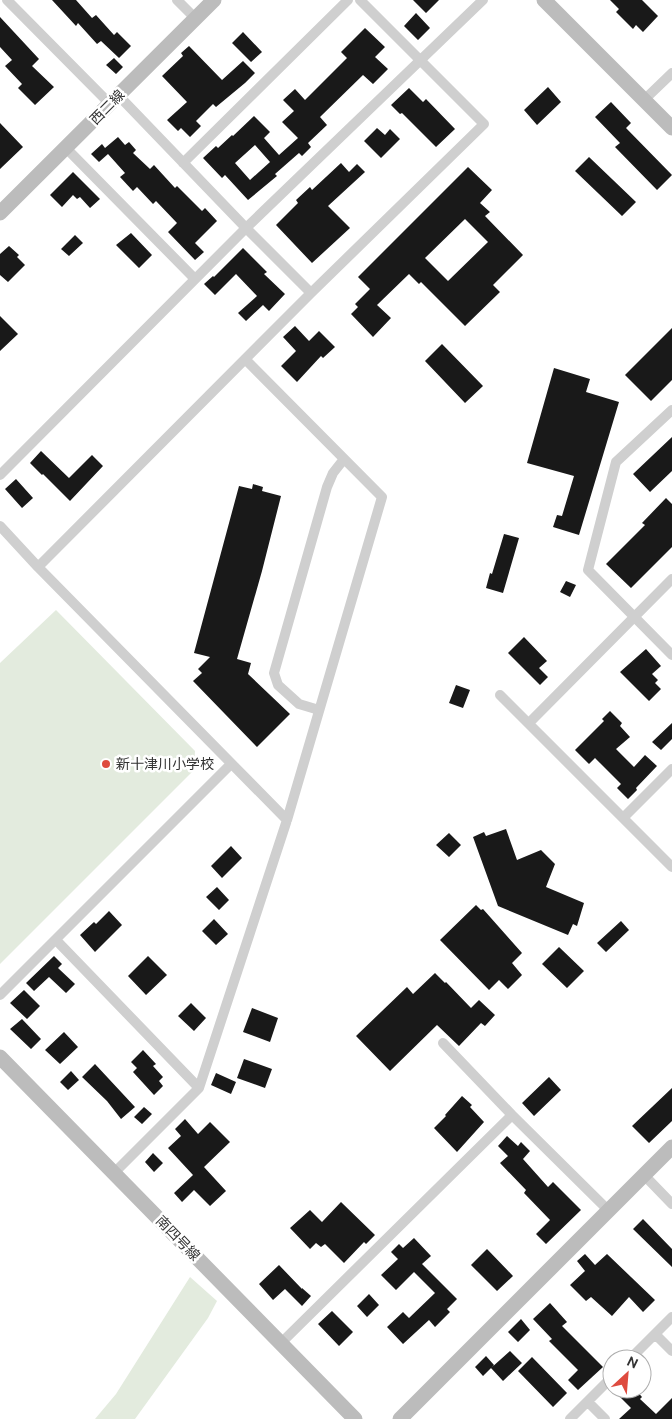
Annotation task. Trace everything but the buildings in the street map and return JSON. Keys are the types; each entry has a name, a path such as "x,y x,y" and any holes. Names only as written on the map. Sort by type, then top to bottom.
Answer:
{"street":[{"path":"7,0 183,163 311,293"},
{"path":"177,0 195,18"},
{"name":"西二線","path":"0,213 214,0"},
{"path":"183,163 348,0"},
{"path":"38,567 311,293 484,124 360,0"},
{"path":"0,474 246,228 483,0"},
{"path":"544,0 672,128"},
{"path":"644,100 672,73"},
{"path":"66,148 195,279"},
{"path":"114,1173 200,1088 287,820 382,497 245,359"},
{"path":"672,410 616,462 588,570 672,655"},
{"path":"319,710 299,704 278,685 274,673 327,486 333,473 344,459"},
{"path":"0,526 287,820"},
{"path":"529,723 672,579"},
{"path":"500,695 672,867"},
{"path":"0,995 232,764"},
{"path":"623,818 672,769"},
{"path":"56,940 200,1088"},
{"path":"443,1043 512,1115 608,1210"},
{"name":"南四号線","path":"0,1057 355,1419"},
{"path":"280,1344 512,1115"},
{"path":"400,1419 672,1147"},
{"path":"644,1175 672,1204"},
{"path":"640,1349 672,1317"},
{"path":"655,1334 672,1351"},
{"path":"570,1419 602,1387"},
{"path":"588,1402 605,1419"}],"shaded area":[{"name":"新十津川小学校","path":"56,610 195,751 194,770 0,964 0,663"},
{"path":"190,1277 217,1301 208,1318 135,1419 95,1419 116,1394"}],"place":[{"name":"新十津川小学校","path":"106,764"}]}
